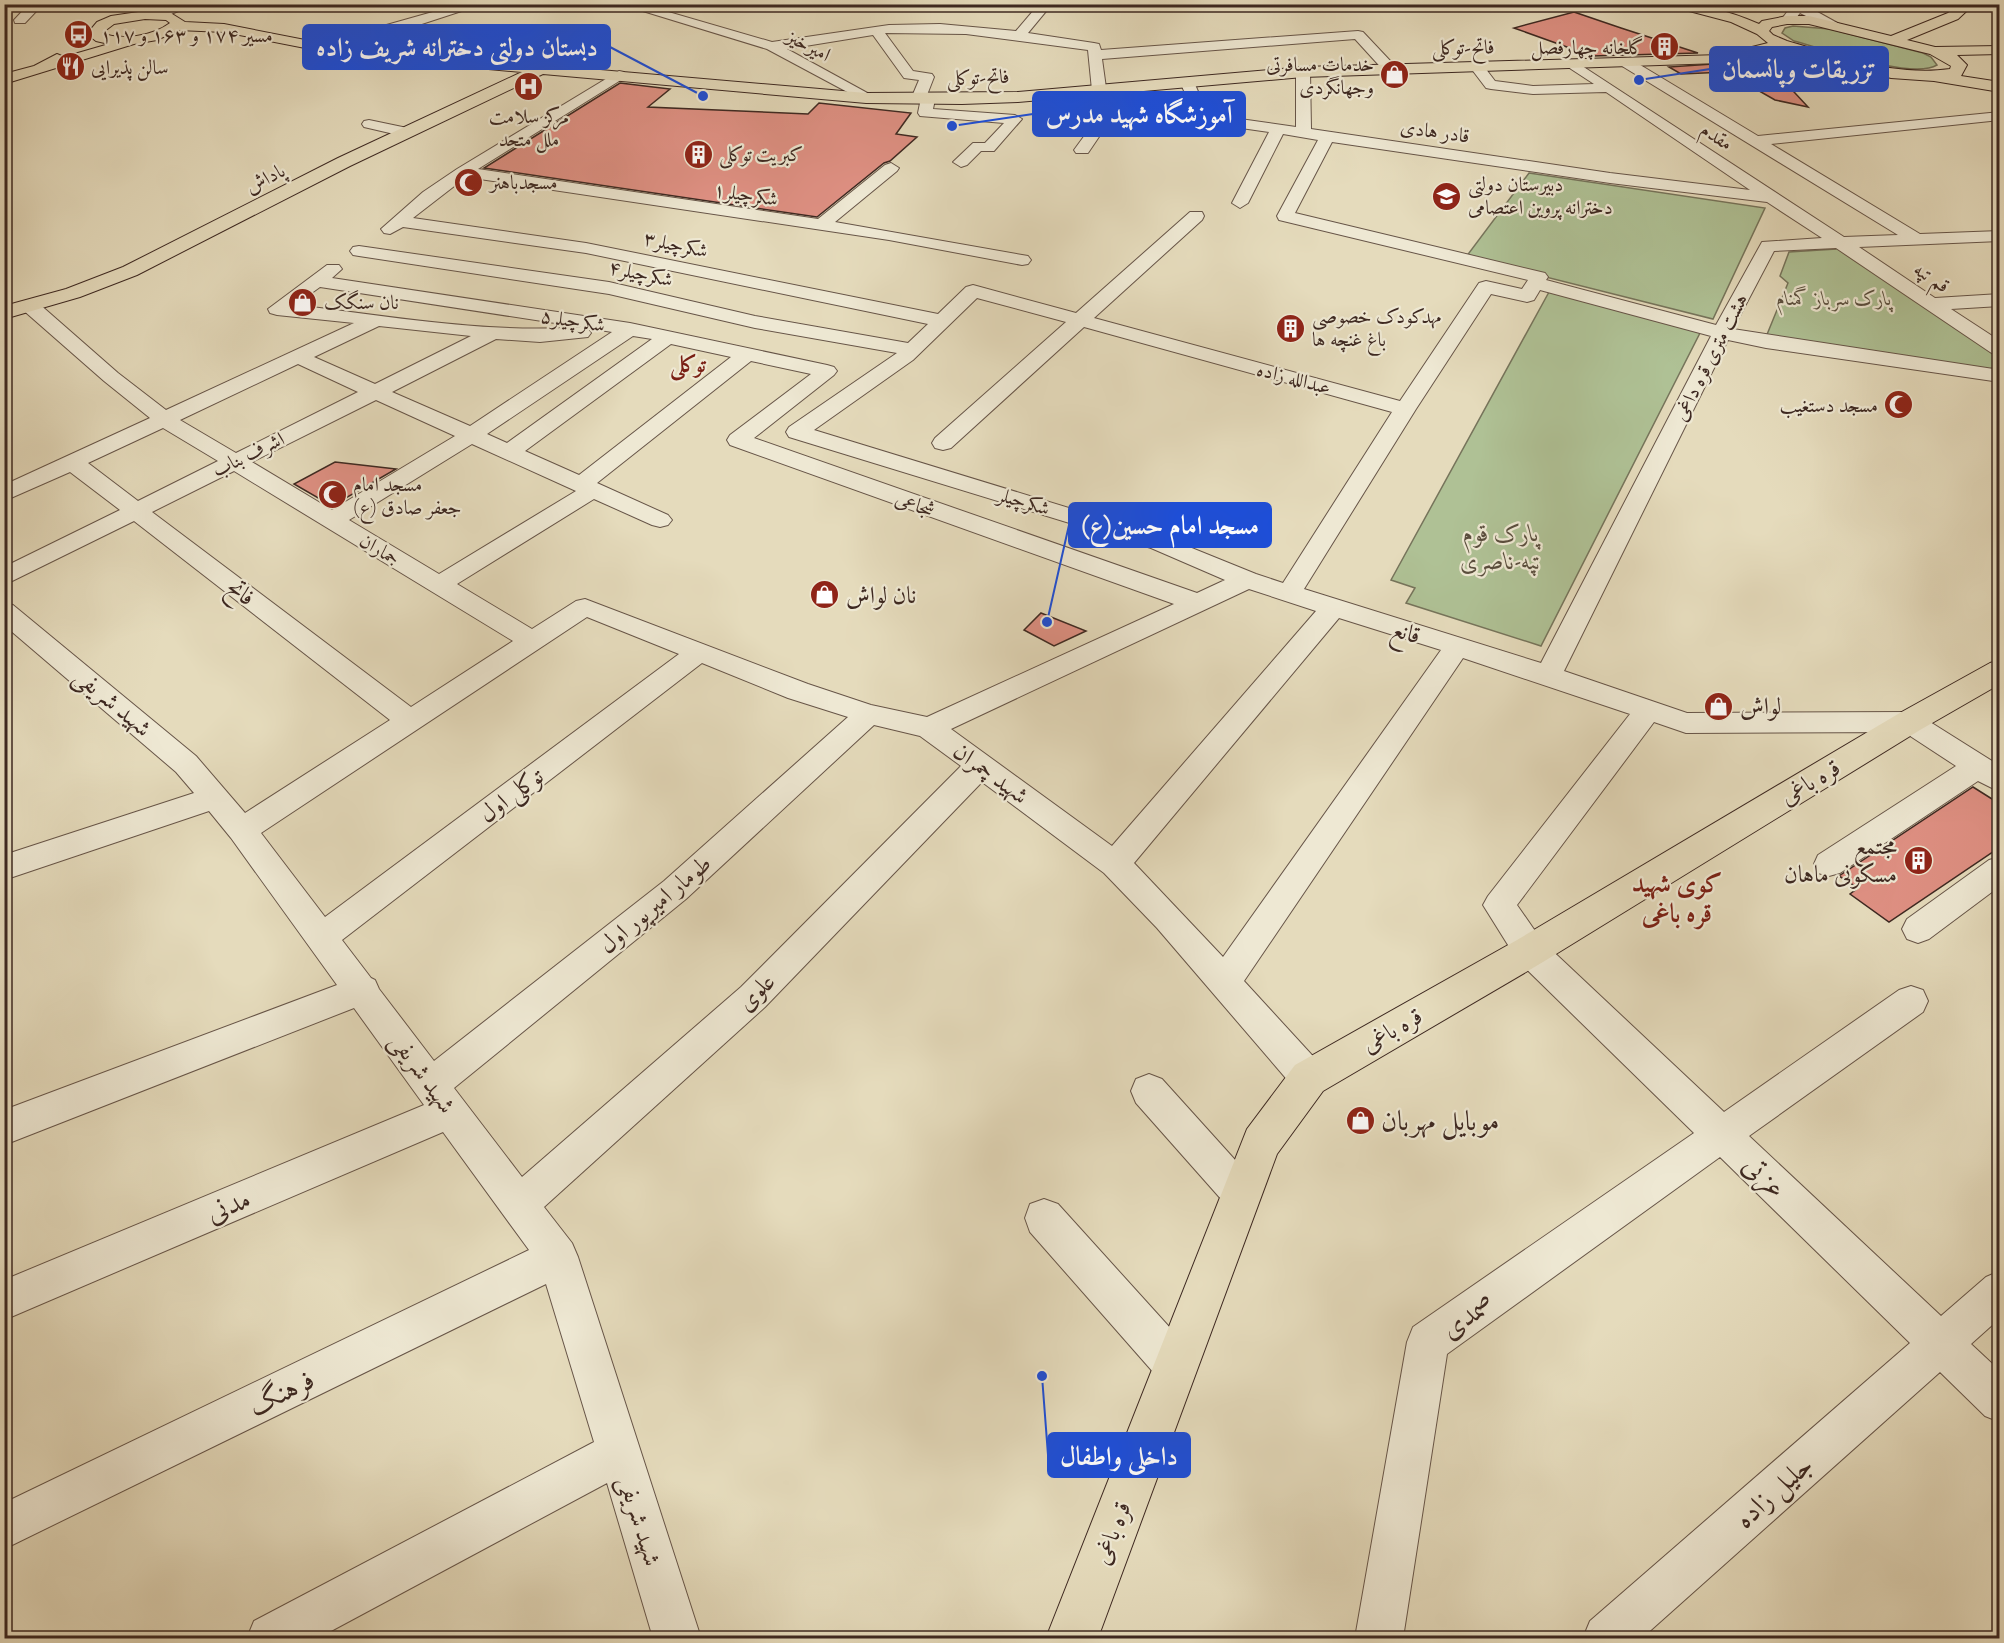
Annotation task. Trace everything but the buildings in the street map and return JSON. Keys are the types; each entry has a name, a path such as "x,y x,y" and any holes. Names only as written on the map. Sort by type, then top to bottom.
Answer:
{"main road":[{"path":"108,4 96,31 98,38 116,40 142,38"},
{"path":"125,4 169,19"},
{"path":"1679,4 1736,19 1762,31 1768,38 1782,44 1893,74 1938,77 2000,87"},
{"path":"1701,4 1789,13 1893,40 1935,51 1951,58 1959,65 2000,82"},
{"path":"1893,40 1953,16 1968,4"},
{"path":"1762,31 1767,24 1789,13"},
{"path":"39,69 96,31 131,17 169,19"},
{"path":"4,79 164,33 169,19"},
{"name":"فاتح-توکلی","path":"169,19 331,49 866,98 923,99 1007,98 1303,72 1720,59 1782,44"},
{"path":"1935,51 2000,50"},
{"path":"1938,77 1956,73 1959,65"},
{"name":"پاداش","path":"4,313 82,289 139,267 406,132 541,69"},
{"name":"قره باغی","path":"1072,1638 1261,1143 1309,1078 1530,951 1909,722 2000,670"}],"street":[{"path":"20,20 37,4"},
{"path":"169,19 190,4"},
{"path":"331,49 404,24 477,4"},
{"name":"امیرخیز","path":"626,4 772,46 866,98"},
{"path":"1019,36 1046,4"},
{"path":"772,46 877,31 927,28 1019,36 1094,46 1099,90"},
{"path":"877,31 909,75 927,77 923,99 925,113 1015,119 989,148 978,146 962,162"},
{"path":"1095,54 1358,35 1391,69"},
{"path":"1628,63 1916,239"},
{"name":"مقدم","path":"1573,64 1839,242"},
{"path":"1477,67 1491,85 1533,90 1606,88"},
{"path":"1303,72 1304,133"},
{"path":"618,75 463,172 429,196 400,221 277,309 374,321 540,336 630,329"},
{"path":"1187,82 1195,100"},
{"name":"قادر هادی","path":"1099,90 1130,108 1698,190 1771,196"},
{"path":"1082,150 1109,112 1130,112 1130,108"},
{"path":"1757,141 2000,116"},
{"path":"369,124 406,132"},
{"path":"1240,203 1278,129"},
{"path":"1328,137 1285,216 1539,278 1532,289"},
{"path":"820,226 891,168"},
{"name":"شکرچیلر۱","path":"463,172 889,235 1022,260"},
{"path":"943,443 1196,216"},
{"name":"شکرچیلر۳","path":"400,221 586,248 942,321"},
{"name":"هشت متری قره داغی","path":"1548,675 1768,246 2000,236"},
{"name":"قم تپه","path":"1839,242 2000,350"},
{"name":"شکرچیلر۴","path":"359,251 609,288 755,322 911,350"},
{"name":"شکرچیلر۵","path":"317,281 630,329 827,371"},
{"path":"1289,593 1405,409 1486,287 1532,289 1766,342 2000,376"},
{"name":"عبدالله زاده","path":"942,321 973,291 1405,409"},
{"path":"1933,304 2000,300"},
{"name":"جماران","path":"30,306 111,377 166,420 532,641"},
{"path":"4,494 374,321"},
{"path":"911,350 942,321"},
{"path":"332,520 471,435 630,329"},
{"name":"اشرف بناب","path":"4,577 493,333"},
{"path":"509,452 668,337"},
{"name":"شکرچیلر","path":"911,350 796,432 1159,543 1247,580"},
{"path":"438,585 587,487 747,354"},
{"path":"298,357 660,520"},
{"name":"شجاعی","path":"827,371 738,440 1198,603"},
{"name":"فاتح","path":"73,463 410,721"},
{"path":"929,728 1247,580"},
{"name":"قانع","path":"1247,580 1332,609 1548,675 1686,723 1909,722"},
{"name":"شهید چمران","path":"532,641 585,607 798,691 869,714 929,728 1115,864 1168,919 1309,1078"},
{"path":"1115,864 1332,609"},
{"name":"شهید شریفى","path":"4,610 186,764 243,830 558,1257 677,1638"},
{"path":"243,830 532,641"},
{"path":"1224,982 1457,647"},
{"name":"توکلی اول","path":"322,937 699,652"},
{"name":"عزتی","path":"1648,710 1499,905 1530,951 2000,1401"},
{"name":"طومار امیرپور اول","path":"442,1098 869,714"},
{"path":"1828,864 1988,774 1909,722"},
{"name":"علوی","path":"519,1204 753,997 980,765"},
{"path":"4,868 215,798"},
{"path":"1918,929 2000,868"},
{"path":"4,1128 363,990"},
{"name":"صمدی","path":"1379,1638 1428,1342 1911,1001"},
{"path":"1149,1091 1242,1195"},
{"name":"مدنی","path":"4,1300 442,1098"},
{"path":"1044,1218 1176,1366"},
{"name":"فرهنگ","path":"4,1527 558,1257"},
{"name":"جلیل زاده","path":"1607,1638 1938,1343 2000,1291"},
{"path":"271,1638 619,1453"}],"green space":[{"path":"1793,26 1830,29 1923,53 1931,57 1937,65 1925,69 1909,69 1868,62 1794,41 1782,33 1785,28"},
{"path":"1529,173 1765,208 1713,319 1466,257"},
{"name":"پارک سرباز گمنام","path":"1839,242 1999,357 1999,367 1983,370 1766,337 1788,283 1780,276 1789,252 1836,249"},
{"name":"پارک قوم تپه-ناصری","path":"1549,292 1701,331 1541,646 1406,603 1415,588 1391,580"}],"place":[{"name":"مسیر ۱۷۴ و ۱۶۳ و ۱۱۷","path":"79,35"},
{"name":"گلخانه چهارفصل","path":"1665,47"},
{"name":"سالن پذیرایی","path":"70,67"},
{"name":"خدمات مسافرتی وجهانگردی","path":"1395,75"},
{"name":"تزریقات وپانسمان","path":"1639,80"},
{"name":"مرکز سلامت ملل متحد","path":"529,86"},
{"name":"دبستان دولتی دخترانه شریف زاده","path":"703,96"},
{"name":"آموزشگاه شهید مدرس","path":"952,126"},
{"name":"کبریت توکلی","path":"698,154"},
{"name":"مسجدباهنر","path":"469,182"},
{"name":"دبیرستان دولتی دخترانه پروین اعتصامی","path":"1447,196"},
{"name":"نان سنگک","path":"303,302"},
{"name":"مهدکودک خصوصی باغ غنچه ها","path":"1291,328"},
{"name":"مسجد دستغیب","path":"1899,405"},
{"name":"مسجد امام جعفر صادق (ع)","path":"332,495"},
{"name":"نان لواش","path":"825,595"},
{"name":"مسجد امام حسین(ع)","path":"1047,622"},
{"name":"لواش","path":"1719,706"},
{"name":"مجتمع مسکونی ماهان","path":"1918,860"},
{"name":"موبایل مهربان","path":"1360,1120"},
{"name":"داخلی واطفال","path":"1042,1376"}],"district":[{"name":"توکلی","path":"688,364"},
{"name":"کوی شهید قره باغی","path":"1677,898"}]}
